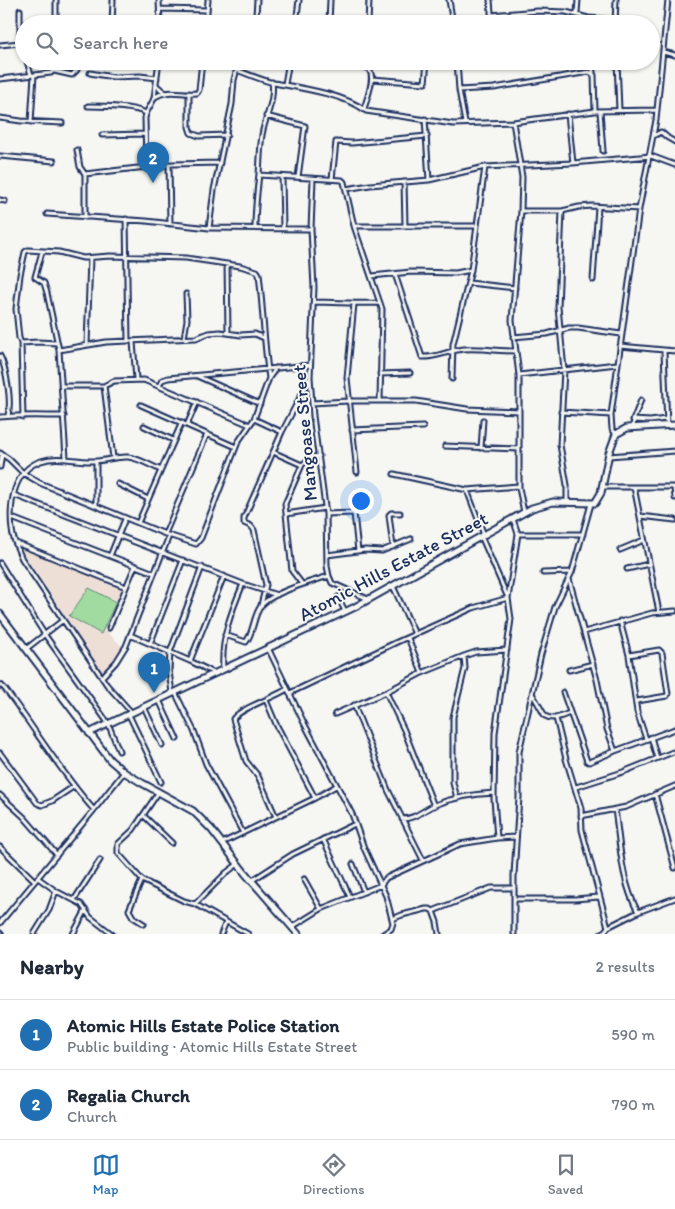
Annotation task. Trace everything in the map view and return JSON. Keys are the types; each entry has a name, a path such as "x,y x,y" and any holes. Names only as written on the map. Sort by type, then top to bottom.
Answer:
{"street":[{"path":"56,0 56,15"},
{"path":"112,15 113,0"},
{"path":"160,0 160,15"},
{"path":"207,15 208,0"},
{"path":"256,15 257,0"},
{"path":"297,15 299,0"},
{"path":"329,15 330,0"},
{"path":"368,0 368,15"},
{"path":"449,0 452,15"},
{"path":"490,0 491,14 538,11 577,14 578,0"},
{"path":"615,15 616,0"},
{"path":"616,434 612,429 611,416 617,364 639,209 657,110 668,0"},
{"path":"160,9 207,10"},
{"path":"20,10 20,15"},
{"path":"0,45 15,44"},
{"path":"663,52 675,55"},
{"path":"31,70 33,75 31,122"},
{"path":"0,79 51,74 54,71 72,75 77,70"},
{"path":"146,167 146,113 153,102 157,70"},
{"path":"156,85 164,92 189,95 198,93 201,70"},
{"path":"209,228 232,104 234,80 238,70 272,82 345,99 371,112 425,119 446,124 513,122 596,111 657,110"},
{"path":"285,84 287,70"},
{"path":"364,110 372,79 370,70"},
{"path":"372,79 425,83 426,70"},
{"path":"458,70 465,123"},
{"path":"593,70 596,111"},
{"path":"617,70 618,110"},
{"path":"459,90 494,88 589,72 593,73"},
{"path":"90,73 113,77 140,76 157,78"},
{"path":"255,228 260,143 266,116 273,97 272,82"},
{"path":"154,98 164,92"},
{"path":"189,95 188,127 191,133 199,136 226,135"},
{"path":"88,106 116,106 146,113"},
{"path":"600,111 603,151"},
{"path":"568,114 573,163"},
{"path":"266,116 306,126 298,177"},
{"path":"0,123 0,118 62,123"},
{"path":"425,119 429,180"},
{"path":"513,122 520,165 521,211 512,320 519,375 519,486 524,512"},
{"path":"652,136 661,132 675,142"},
{"path":"102,135 145,134"},
{"path":"332,179 336,142 352,143 427,136"},
{"path":"77,150 80,167 85,174 85,217"},
{"path":"0,156 54,161"},
{"path":"346,189 429,180 485,167 573,163 648,156 655,156 675,165"},
{"path":"85,174 190,162 220,163"},
{"path":"169,164 170,224"},
{"path":"452,379 453,344 469,283 485,167"},
{"path":"259,175 343,180 354,226 382,309 380,401"},
{"path":"282,177 283,229"},
{"name":"Mangoase Street","path":"313,179 311,229 314,263 314,302 310,377 326,514 329,576"},
{"path":"404,182 405,226"},
{"path":"0,200 5,201"},
{"path":"521,211 562,211 579,207 639,209"},
{"path":"593,280 598,207"},
{"path":"562,211 558,307 564,370 560,445 567,501"},
{"path":"47,214 126,219 209,228 311,229"},
{"path":"126,219 128,341"},
{"path":"354,226 477,226"},
{"path":"23,417 21,343 16,308 20,275 26,250 48,251 90,258 128,256 186,258 257,271 265,338 266,369 269,378"},
{"path":"42,252 36,277 44,284 57,343 66,458"},
{"path":"87,344 90,258"},
{"path":"227,264 228,332"},
{"path":"372,276 411,272 471,270"},
{"path":"395,274 422,357 435,357 453,350 464,349 515,351"},
{"path":"469,283 515,288"},
{"path":"184,338 187,320 186,294"},
{"path":"314,302 380,303"},
{"path":"354,304 348,358 348,401 357,472"},
{"path":"513,337 547,334 578,328 621,334"},
{"path":"58,350 87,344 196,338 209,333 255,334 265,338"},
{"path":"133,342 136,379"},
{"path":"21,343 57,343"},
{"path":"620,346 675,351"},
{"path":"664,351 667,426"},
{"path":"0,356 8,392 10,410 8,415"},
{"path":"159,386 162,380 195,375 310,364"},
{"path":"519,375 617,364"},
{"path":"1,453 23,473 40,483 125,519 194,544 199,542 236,447 254,419 269,378 276,368"},
{"path":"380,374 410,373"},
{"path":"195,375 260,404"},
{"path":"225,635 246,642 261,605 266,584 263,567 254,530 243,521 282,432 310,377"},
{"path":"61,386 104,386 114,381 136,379 147,381 250,425"},
{"path":"104,386 113,458"},
{"path":"633,428 641,400"},
{"path":"312,403 416,401 488,411 520,411"},
{"path":"187,425 197,402"},
{"path":"142,405 236,447"},
{"path":"561,412 611,416"},
{"path":"0,417 8,415 23,417 64,416"},
{"path":"254,419 282,432"},
{"path":"634,420 666,419"},
{"path":"481,448 483,420"},
{"path":"138,523 182,422"},
{"path":"514,934 514,888 520,777 519,752 541,654 555,607 572,572 591,504 598,500 608,456 616,434 624,429 675,425"},
{"path":"144,426 173,440"},
{"path":"352,430 423,427"},
{"path":"102,677 122,655 207,434"},
{"path":"445,446 519,450"},
{"path":"608,456 675,450"},
{"path":"273,452 302,465"},
{"path":"0,467 1,453"},
{"path":"302,584 292,571 285,504 302,465 311,457 319,456"},
{"path":"161,470 132,458 113,458 96,461 66,458 41,461 23,473 17,484 12,518 15,543 22,559 102,677 130,713 161,782"},
{"path":"96,461 96,506"},
{"path":"394,474 467,490 519,486"},
{"path":"118,484 148,499"},
{"path":"634,487 659,612"},
{"path":"602,488 674,487 675,498"},
{"path":"467,490 508,598 511,619 495,733 494,793 497,838"},
{"path":"14,495 243,584 277,595"},
{"name":"Atomic Hills Estate Street","path":"89,733 346,612 524,512 546,503 567,501 591,504"},
{"path":"286,514 325,508"},
{"path":"326,514 354,513 358,551"},
{"path":"393,547 389,515 391,513 400,513"},
{"path":"640,516 675,520"},
{"path":"12,518 154,573"},
{"path":"110,556 125,519"},
{"path":"508,598 518,534 512,519"},
{"path":"518,534 583,534"},
{"path":"327,555 358,551 382,551 411,539"},
{"path":"620,550 644,540"},
{"path":"15,543 126,587"},
{"path":"150,644 183,560"},
{"path":"0,563 45,635 108,724 119,751"},
{"path":"626,569 649,564"},
{"path":"109,628 135,566"},
{"path":"202,567 170,652 169,671 174,693 194,731 206,764 243,833"},
{"path":"543,573 572,572"},
{"path":"190,661 224,576"},
{"path":"261,605 277,595 302,584 329,576 332,583 336,586 353,591 369,599"},
{"path":"569,579 597,680 602,712 615,750"},
{"path":"223,669 225,635 233,607 243,584"},
{"path":"393,586 415,634"},
{"path":"338,597 346,612"},
{"path":"276,817 258,776 244,757 233,721 236,714 472,608 508,598"},
{"path":"584,632 659,612 675,611"},
{"path":"0,614 25,650 110,760 124,772 158,793 193,811 211,829 251,881 298,934"},
{"path":"25,650 63,620"},
{"path":"620,621 638,712 646,739"},
{"path":"130,635 214,673"},
{"path":"408,638 422,673"},
{"path":"268,648 355,824 382,885 392,919 392,926 388,932 383,934"},
{"path":"335,714 386,692 422,673 464,656 476,652 507,650"},
{"path":"628,654 659,650 662,653 667,696 637,701"},
{"path":"457,798 453,783 453,718 465,668 464,656"},
{"path":"569,670 593,664"},
{"path":"0,686 5,689 31,724 73,787 94,810"},
{"path":"386,692 408,738 434,806"},
{"path":"563,692 586,761 589,762 615,750 675,729"},
{"path":"532,695 545,716 556,718 570,713"},
{"path":"159,700 178,739"},
{"path":"266,700 276,724 315,798"},
{"path":"354,705 375,760 423,860"},
{"path":"144,707 162,746"},
{"path":"556,718 566,759 576,787 582,830 608,926"},
{"path":"651,738 657,758"},
{"path":"0,752 38,803 42,805 52,801 73,787"},
{"path":"576,787 623,772 673,752"},
{"path":"0,923 124,772"},
{"path":"222,843 336,786"},
{"path":"581,816 626,806 675,786"},
{"path":"158,793 132,830 118,844 118,854 142,880 184,902 195,904 248,934"},
{"path":"406,827 411,819 434,806 479,793 494,793"},
{"path":"655,794 675,868"},
{"path":"0,795 24,817 57,855"},
{"path":"615,809 624,871 631,897 638,912"},
{"path":"143,815 172,843"},
{"path":"402,819 411,819"},
{"path":"251,881 282,860 355,824"},
{"path":"292,927 321,909 382,885 386,878 460,844 516,837"},
{"path":"323,839 350,897"},
{"path":"0,847 35,882"},
{"path":"74,900 100,860"},
{"path":"195,904 226,873 238,864"},
{"path":"353,864 364,892"},
{"path":"38,878 56,891 81,904 92,920 112,934"},
{"path":"304,879 321,909"},
{"path":"142,880 130,910 133,918 144,924"},
{"path":"392,919 426,909 433,911 491,888 514,888"},
{"path":"34,934 50,908 56,891"},
{"path":"514,899 599,898"},
{"path":"601,934 608,926 675,898"},
{"path":"73,934 86,909"},
{"path":"433,911 439,934"},
{"path":"222,934 226,922"}],"shaded area":[{"path":"19,547 124,587 105,630 123,647 103,673"}],"green space":[{"path":"89,588 116,602 101,634 69,616"}],"place":[{"name":"Regalia Church","path":"153,183"},
{"name":"Atomic Hills Estate Police Station","path":"154,693"}]}
